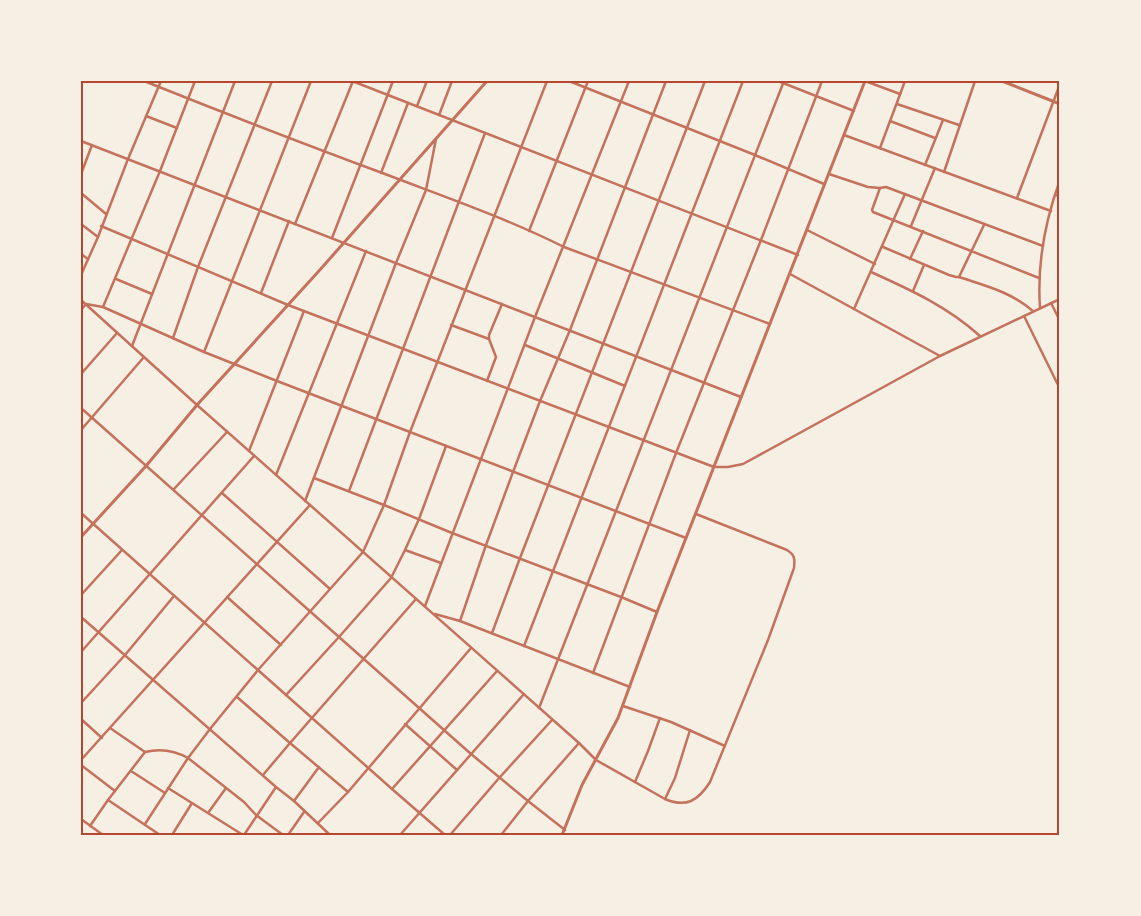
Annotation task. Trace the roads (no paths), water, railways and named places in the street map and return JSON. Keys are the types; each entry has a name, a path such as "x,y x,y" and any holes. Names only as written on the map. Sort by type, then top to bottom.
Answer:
{"street":[{"path":"144,81 494,216 564,247 770,324"},
{"path":"81,275 161,81"},
{"path":"103,307 132,240 195,81"},
{"path":"132,346 235,81"},
{"path":"173,338 198,267 272,81"},
{"path":"204,352 312,81"},
{"path":"295,224 353,81 798,254"},
{"path":"332,238 393,81"},
{"path":"417,106 427,81"},
{"path":"439,115 452,81"},
{"path":"81,537 487,81"},
{"path":"145,824 188,758 210,729 258,670 363,552 384,504 451,324 547,81"},
{"path":"569,81 824,184"},
{"path":"529,231 588,81"},
{"path":"424,606 524,345 629,81"},
{"path":"460,621 486,545 540,401 598,260 666,81"},
{"path":"492,633 705,81"},
{"path":"524,646 743,81"},
{"path":"778,81 854,111"},
{"path":"593,673 676,453 822,81"},
{"path":"562,835 582,785 618,718 657,612 865,81 900,94"},
{"path":"880,148 905,81"},
{"path":"944,172 975,81"},
{"path":"1002,81 1060,104"},
{"path":"539,708 784,82"},
{"path":"1017,198 1060,84"},
{"path":"381,173 408,103"},
{"path":"897,104 960,125"},
{"path":"146,116 177,128"},
{"path":"925,165 943,120"},
{"path":"890,121 935,138"},
{"path":"349,491 485,133"},
{"path":"844,135 1050,211"},
{"path":"305,501 426,190 436,138"},
{"path":"81,141 741,397"},
{"path":"81,174 92,145"},
{"path":"911,226 935,168"},
{"path":"829,174 868,187 886,187 1042,246"},
{"path":"1040,308 1039,278 1042,246 1060,180"},
{"path":"880,188 872,210 873,212 1039,278"},
{"path":"81,193 106,214"},
{"path":"854,310 905,194"},
{"path":"1055,195 1060,196"},
{"path":"260,293 289,221"},
{"path":"81,224 98,237"},
{"path":"959,277 984,225"},
{"path":"101,226 288,305 714,467 743,464 940,356 1060,299"},
{"path":"807,230 875,264"},
{"path":"910,259 923,231"},
{"path":"883,247 949,275 1000,291 1015,298 1033,311"},
{"path":"276,475 366,251"},
{"path":"81,254 88,259"},
{"path":"913,291 924,265"},
{"path":"871,272 913,291 953,314 968,324 980,336"},
{"path":"790,274 940,356"},
{"path":"116,278 152,294"},
{"path":"81,300 596,760 664,799 682,804 696,798 710,782 768,640 794,568 795,560 788,550 696,514"},
{"path":"1051,303 1060,321"},
{"path":"86,304 103,307 204,352 276,381 686,538"},
{"path":"81,310 86,304"},
{"path":"487,381 496,357 489,339 490,332 502,304"},
{"path":"249,451 304,311"},
{"path":"1024,316 1060,389"},
{"path":"451,324 489,339"},
{"path":"81,374 118,333"},
{"path":"524,345 625,386"},
{"path":"81,430 144,357"},
{"path":"81,408 471,754 564,830"},
{"path":"173,490 227,432"},
{"path":"286,695 391,578 419,519 446,446"},
{"path":"81,652 254,456"},
{"path":"314,478 657,612"},
{"path":"222,493 330,589"},
{"path":"81,760 310,505"},
{"path":"81,513 445,835"},
{"path":"81,595 122,550"},
{"path":"405,550 441,563"},
{"path":"81,702 125,655 174,596"},
{"path":"227,597 281,645"},
{"path":"263,776 416,600"},
{"path":"434,614 460,621 630,687"},
{"path":"81,617 294,801 330,835"},
{"path":"318,823 348,792 471,648"},
{"path":"392,789 497,670"},
{"path":"400,835 524,694"},
{"path":"237,697 348,792"},
{"path":"622,706 660,718 724,746"},
{"path":"635,782 660,718"},
{"path":"81,719 102,738"},
{"path":"450,835 552,720"},
{"path":"405,724 456,770"},
{"path":"110,728 145,752"},
{"path":"664,799 675,778 690,730"},
{"path":"501,835 528,801 579,744"},
{"path":"90,826 145,752 167,750 180,753 188,758 283,835"},
{"path":"81,765 115,791"},
{"path":"294,801 319,767"},
{"path":"131,771 165,793"},
{"path":"168,788 243,835 276,787"},
{"path":"208,813 226,788"},
{"path":"108,800 160,835"},
{"path":"172,835 192,803"},
{"path":"288,835 304,812"},
{"path":"81,819 103,835"}]}
